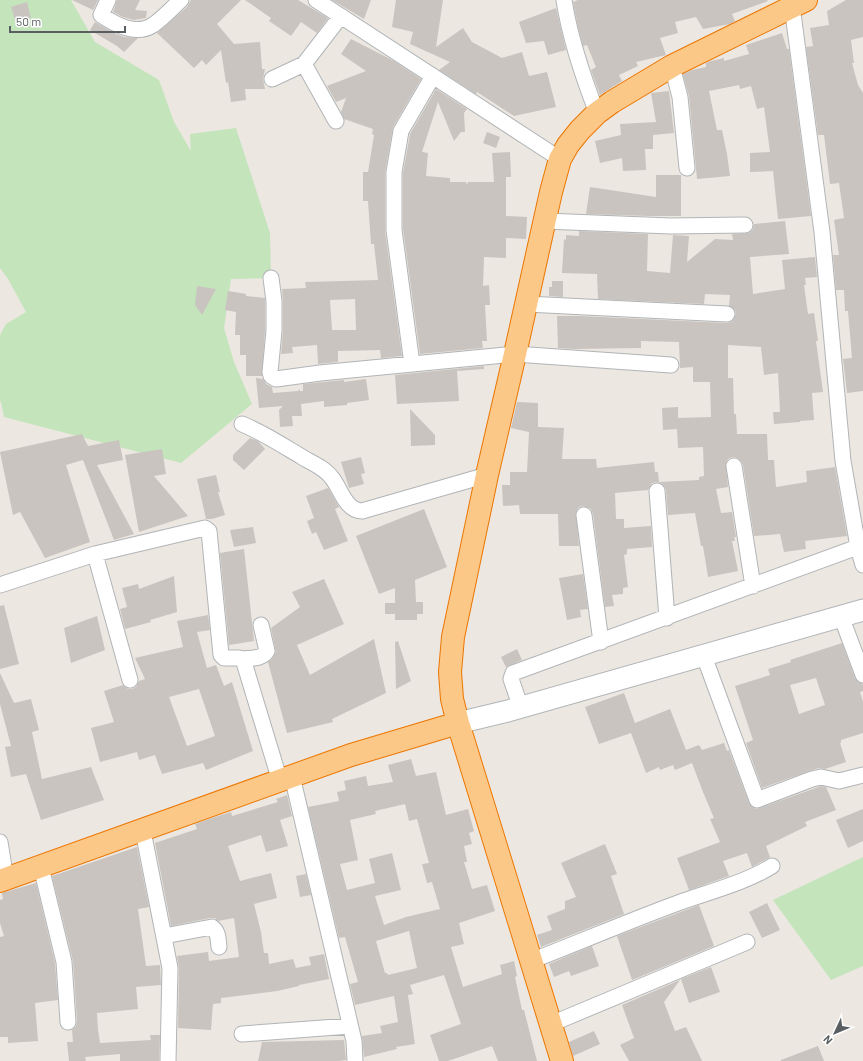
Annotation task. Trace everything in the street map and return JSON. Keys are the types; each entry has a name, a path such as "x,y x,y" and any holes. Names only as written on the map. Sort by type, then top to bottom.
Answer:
{"highway":[{"path":"562,1061 458,723 452,699 450,672 453,636 487,475 544,221 560,159 568,145 597,113 612,102 672,66 799,3"},
{"path":"3,880 352,755 458,723"}],"main road":[{"path":"458,723 515,710 863,610"}],"street":[{"path":"108,0 101,15 122,27 144,29 153,25 181,0"},
{"path":"316,0 560,159"},
{"path":"564,0 568,26 587,87 597,113"},
{"path":"799,3 843,461 863,565"},
{"path":"272,79 304,64 341,16"},
{"path":"304,64 336,121"},
{"path":"672,66 680,97 687,168"},
{"path":"412,364 394,230 394,172 400,131 433,76"},
{"path":"544,221 671,226 745,225"},
{"path":"271,278 274,301 274,331 270,372 273,378 276,379 320,373 515,354 671,365"},
{"path":"526,304 727,314"},
{"path":"242,424 262,432 319,466 332,478 349,506 357,510 362,511 487,475"},
{"path":"734,466 753,586"},
{"path":"657,491 667,618"},
{"path":"584,514 601,642"},
{"path":"0,586 95,554 202,527 209,531 221,655 224,658 243,659 263,656 266,654 267,651 261,625"},
{"path":"515,710 510,679 513,673 667,618 860,546"},
{"path":"95,554 130,680"},
{"path":"841,616 863,675"},
{"path":"704,656 757,800 812,779 821,777 839,781 863,775"},
{"path":"243,659 286,778 354,1041 355,1061"},
{"path":"143,831 170,968 168,1061"},
{"path":"0,846 3,880"},
{"path":"531,961 645,915 741,881 772,866"},
{"path":"41,867 64,962 68,1022"},
{"path":"164,936 212,926 218,934 219,947"},
{"path":"550,1024 747,942"},
{"path":"242,1034 350,1026"}],"green space":[{"path":"0,0 71,0 95,42 159,80 174,122 191,151 190,134 236,128 270,233 271,278 231,279 224,328 234,362 252,404 181,463 4,417 0,401 0,335 6,324 26,312 8,279 0,268"},
{"path":"863,857 863,966 831,980 773,900"}],"building":[{"path":"72,0 98,0 93,10"},
{"path":"117,0 140,0 135,10 147,11 146,18 134,20 113,12"},
{"path":"191,0 241,0 217,24 234,44 260,42 262,69 265,69 263,79 265,89 245,89 246,100 231,102 228,82 226,83 221,50 206,65 202,60 194,68 157,33 187,7"},
{"path":"245,0 298,0 328,18 317,33 301,22 291,36 269,21 271,18"},
{"path":"332,0 371,0 364,19"},
{"path":"396,0 443,0 436,47 463,28 472,42 502,58 522,52 529,76 547,72 556,107 514,116 439,70 450,62 410,44 413,32 392,27"},
{"path":"578,0 768,1 732,14 735,21 730,24 703,29 696,17 675,22 678,33 660,38 666,55 636,62 638,66 619,75 622,81 600,95 591,70 596,67 587,45 583,46 578,27 573,2"},
{"path":"846,0 863,0 863,37 851,40 854,63 852,63 858,85 863,93 863,391 847,393 843,359 852,358 848,311 845,311 844,290 836,290 833,255 839,255 834,220 844,218 839,183 830,184 824,135 818,135 806,47 813,46 810,28 829,25 827,11"},
{"path":"27,2 31,18 16,23 11,7"},
{"path":"556,8 566,50 548,55 544,41 526,43 519,22"},
{"path":"95,22 124,37 138,38 124,52 117,46 90,30"},
{"path":"782,33 787,49 789,49 811,216 778,219 773,171 750,172 750,153 770,152 764,107 757,109 751,86 740,89 739,85 709,91 717,130 722,130 730,176 697,179 689,96 683,74 692,70 706,67 706,63 711,61 724,58 724,61 749,54 746,45"},
{"path":"351,39 394,61 421,79 393,127 385,172 385,231 402,356 381,358 380,350 338,351 338,362 318,364 317,345 292,347 293,353 281,354 283,331 282,289 306,288 305,282 378,280 374,244 371,244 368,201 363,201 363,172 368,172 374,135 372,134 373,129 344,119 341,112 346,98 336,102 327,86 366,71 341,54","holes":["355,299 356,330 332,330 330,300"]},
{"path":"436,89 467,109 464,113 465,132 461,132 454,141 438,102 422,152 428,153 426,176 450,178 450,182 466,182 467,185 468,182 494,182 492,153 510,152 511,177 506,177 506,216 527,217 526,239 506,238 506,258 484,257 483,286 489,285 490,305 485,305 487,341 482,341 483,348 420,354 403,229 403,173 410,134"},
{"path":"669,91 674,133 653,135 653,149 645,149 646,170 623,171 622,158 600,163 595,141 621,135 620,124 656,122 651,93"},
{"path":"487,132 500,137 496,148 483,143"},
{"path":"656,175 681,175 681,216 586,214 590,187 656,197"},
{"path":"785,221 789,254 750,257 753,294 785,289 782,260 815,257 817,277 805,278 806,285 804,285 808,314 814,313 823,392 812,393 814,420 774,424 773,412 780,412 778,373 764,375 761,347 728,345 728,378 733,378 734,414 736,414 737,434 767,434 768,460 774,460 776,487 807,482 806,471 835,467 847,536 805,541 806,549 784,552 780,534 754,536 743,465 738,458 732,457 728,459 726,463 728,487 716,489 721,513 732,512 736,537 734,537 735,541 732,541 738,571 708,577 703,546 701,546 695,513 668,515 666,490 661,483 652,483 648,490 615,493 616,519 624,519 624,528 651,526 652,547 627,549 627,554 624,555 628,587 623,588 623,594 612,595 614,606 605,607 593,514 591,509 582,506 578,508 576,512 579,546 559,546 558,514 520,514 519,505 503,506 502,485 510,485 510,472 527,472 529,432 511,428 517,402 538,403 538,427 564,428 562,459 596,459 597,468 654,462 655,472 658,472 659,482 699,480 699,477 704,476 703,447 678,448 677,429 663,430 662,408 678,407 678,418 711,417 710,382 693,382 693,367 680,368 679,342 641,341 641,348 558,348 557,316 727,323 734,319 736,314 735,310 729,306 730,295 705,294 704,304 598,299 597,274 562,273 564,239 566,240 566,235 579,236 579,231 648,234 647,271 670,273 673,235 689,236 687,262 715,239 733,240 732,234 749,233 753,229 754,224"},
{"path":"552,281 563,281 563,297 549,296 549,287 552,287"},
{"path":"197,286 216,289 202,315 195,305"},
{"path":"228,291 246,294 246,296 265,298 265,331 262,376 246,376 246,355 240,355 240,335 235,335 236,312 225,310"},
{"path":"484,366 484,369 457,371 459,401 397,404 395,375"},
{"path":"256,378 263,379 266,384 272,387 273,393 298,391 300,389 300,391 303,391 303,384 344,380 344,382 366,379 369,400 347,403 347,405 324,407 324,401 301,404 302,416 292,416 293,426 280,427 279,410 283,406 259,408"},
{"path":"410,409 435,435 435,445 411,446"},
{"path":"82,434 88,446 119,440 123,460 97,465 134,534 114,540 83,460 66,465 90,542 45,558 20,512 13,515 0,452"},
{"path":"250,438 258,441 265,449 244,470 233,460 233,455"},
{"path":"162,449 166,474 154,476 188,516 139,532 125,455"},
{"path":"361,457 365,473 361,474 364,484 349,488 341,462"},
{"path":"216,475 220,492 218,492 225,515 212,519 206,519 197,479"},
{"path":"328,488 339,507 335,509 348,541 324,550 316,532 312,534 307,521 314,518 306,496"},
{"path":"424,509 447,567 415,580 416,602 423,602 423,614 417,614 417,620 395,620 395,614 385,614 385,603 395,603 395,588 379,594 356,536"},
{"path":"253,527 256,543 234,547 230,530"},
{"path":"244,549 254,641 229,645 220,553"},
{"path":"583,574 588,609 580,610 581,617 567,620 559,578"},
{"path":"174,576 177,612 150,620 151,622 125,629 120,609 127,607 122,588 138,584 139,589"},
{"path":"324,579 344,624 297,645 310,675 374,639 386,693 332,719 333,722 287,733 268,662 272,659 276,652 271,628 300,607 292,592"},
{"path":"4,605 19,664 0,669 0,606"},
{"path":"208,615 210,630 197,632 207,668 216,665 224,686 232,682 253,751 206,770 203,763 162,774 155,755 139,760 137,752 100,762 91,728 114,722 104,691 123,685 128,689 132,689 136,687 139,681 145,679 135,658 183,647 177,621","holes":["199,689 215,736 187,746 169,697"]},
{"path":"97,616 105,650 71,663 64,628"},
{"path":"398,641 411,681 396,689 395,642"},
{"path":"842,643 855,678 858,682 863,684 863,691 860,692 863,702 863,733 841,740 840,743 846,762 825,769 819,768 809,771 762,788 746,743 753,740 735,686 770,675 768,669 791,662 790,660","holes":["816,678 825,705 799,714 790,685"]},
{"path":"517,649 522,660 506,667 501,657"},
{"path":"0,673 14,703 31,699 39,730 32,732 42,779 91,767 104,800 41,820 26,774 11,777 5,747 11,746 0,704"},
{"path":"624,693 635,723 670,709 686,750 699,745 702,750 724,743 727,751 729,750 749,803 752,807 756,809 760,808 821,786 826,787 836,810 805,822 807,826 766,846 770,857 752,867 747,853 723,861 729,876 689,890 677,858 720,842 710,819 714,818 692,763 675,770 673,765 660,770 659,767 646,773 631,733 599,744 585,707"},
{"path":"411,759 416,776 436,772 446,815 468,809 474,831 469,833 472,844 464,846 467,862 464,862 472,889 487,885 495,911 459,923 464,944 451,947 463,987 502,974 500,965 514,961 517,976 515,977 522,1010 524,1010 537,1061 498,1061 492,1046 448,1061 439,1061 430,1035 461,1024 444,975 410,985 413,994 408,995 415,1044 396,1047 397,1049 364,1057 362,1036 382,1033 380,1026 398,1022 394,996 355,1005 350,984 358,982 345,937 339,938 308,807 339,801 337,792 346,790 344,781 366,776 368,786 393,782 388,765","holes":["405,804 409,821 417,819 429,863 422,864 427,883 432,882 440,909 406,917 384,925 375,896 401,890 392,853 369,859 375,883 347,890 340,864 358,860 350,820 376,814 375,811","409,931 417,968 388,975 385,973 376,941"]},
{"path":"287,795 292,816 280,820 288,846 266,852 261,835 228,846 240,881 271,873 277,898 254,904 261,932 264,953 268,953 269,964 293,959 296,968 311,965 309,957 324,954 329,979 277,991 221,998 221,1003 213,1004 211,1030 178,1028 179,968 177,956 208,952 209,961 239,957 234,918 218,921 215,918 210,918 171,926 155,843 197,829 195,824 231,812 232,816 278,802 276,799"},
{"path":"863,809 863,841 848,848 836,820"},
{"path":"605,844 617,874 611,876 624,914 541,947 537,935 552,930 547,916 565,909 565,901 576,897 561,863"},
{"path":"137,847 149,907 138,909 146,966 160,965 161,985 136,987 138,1009 97,1013 98,1030 100,1043 151,1040 150,1035 160,1035 159,1061 120,1061 120,1054 85,1057 86,1061 69,1061 67,1042 73,1042 72,1030 76,1026 77,1021 73,961 52,876"},
{"path":"306,874 311,895 300,897 296,876"},
{"path":"36,883 55,963 58,1000 35,1003 38,1041 8,1043 8,1037 0,1037 0,937 4,936 0,923 0,900 3,899 2,893"},
{"path":"767,903 780,930 762,938 749,912"},
{"path":"699,905 714,946 632,980 617,936"},
{"path":"592,946 599,966 571,976 569,971 554,977 549,964"},
{"path":"711,967 720,992 689,1003 681,979"},
{"path":"680,980 664,1002 675,1031 686,1027 702,1061 629,1061 620,1045 634,1038 622,1005"},
{"path":"594,1031 600,1044 573,1056 569,1042"},
{"path":"344,1040 346,1060 258,1061 262,1042"},
{"path":"818,1046 824,1061 781,1061 781,1060"}]}
